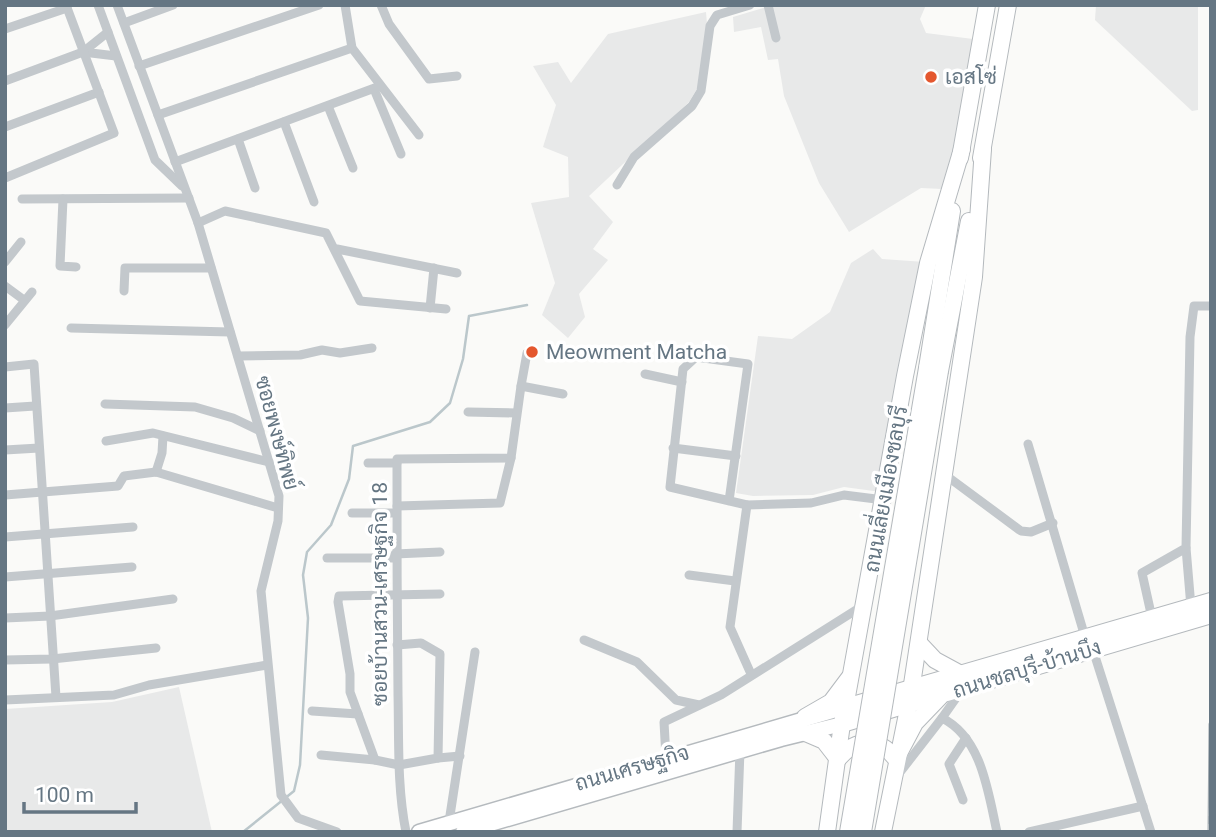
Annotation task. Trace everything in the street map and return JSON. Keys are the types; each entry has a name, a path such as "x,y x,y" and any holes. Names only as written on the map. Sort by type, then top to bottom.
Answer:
{"highway":[{"name":"ถนนเลี่ยงเมืองชลบุรี","path":"863,832 934,369 962,149 987,5"},
{"name":"ถนนเลี่ยงเมืองชลบุรี","path":"848,832 934,369 983,149 1007,5"},
{"name":"ถนนเลี่ยงเมืองชลบุรี","path":"827,832 842,724 928,264 962,149"},
{"name":"ถนนเลี่ยงเมืองชลบุรี","path":"883,832 912,687 974,277 983,149"},
{"name":"ถนนชลบุรี-บ้านบึง","path":"1089,643 1152,618 1211,601"},
{"name":"ถนนชลบุรี-บ้านบึง","path":"846,707 912,687 962,681 1089,643 1211,615"},
{"path":"859,643 870,664 881,669 893,669 904,664 919,643 935,660 962,681"},
{"path":"854,667 845,686 804,725 824,741 838,759 853,744 863,741 882,745 896,759 915,723 945,694"},
{"name":"ถนนชลบุรี-บ้านบึง","path":"842,724 945,694 962,681"}],"main road":[{"name":"ถนนเศรษฐกิจ","path":"419,832 449,822 740,750 846,707"},
{"name":"ถนนเศรษฐกิจ","path":"463,832 503,826 666,758 804,725 842,724"}],"street":[{"path":"98,5 155,160 187,194"},
{"name":"ซอยพงษ์ทิพย์","path":"117,5 198,223 279,496 278,521 261,591 281,795 298,818 337,832"},
{"path":"124,23 173,5"},
{"path":"139,66 319,5"},
{"path":"345,5 352,48 377,88 419,135"},
{"path":"381,5 389,24 429,79 457,76"},
{"path":"617,186 634,157 692,106 701,91 710,26 717,15 750,5"},
{"path":"768,5 776,38"},
{"path":"5,29 66,6 114,134 5,178"},
{"path":"5,81 83,52 108,32"},
{"path":"158,115 352,48"},
{"path":"83,52 116,56"},
{"path":"175,162 377,88"},
{"path":"377,88 401,154"},
{"path":"5,127 99,92"},
{"path":"328,106 353,168"},
{"path":"284,122 314,202"},
{"path":"238,139 256,188"},
{"path":"22,199 187,194"},
{"path":"63,199 60,266 76,267"},
{"path":"198,223 225,211 326,233 337,249 360,301 446,309"},
{"path":"5,262 21,242"},
{"path":"337,249 457,273"},
{"path":"124,290 125,268 211,268"},
{"path":"430,307 434,268"},
{"path":"5,286 24,300"},
{"path":"5,325 32,292"},
{"path":"1191,607 1186,548 1189,337 1194,306 1211,306"},
{"path":"71,328 230,332"},
{"path":"238,356 300,355 322,350 340,354 372,348"},
{"path":"352,513 500,503 511,458 527,353"},
{"path":"729,501 748,364 696,357 686,363 682,382 670,487 729,501 747,505 811,503 844,495 884,500"},
{"path":"5,367 34,364 56,697"},
{"path":"645,374 682,382"},
{"path":"521,386 563,394"},
{"path":"105,404 195,407 233,418 260,431"},
{"path":"5,408 35,406"},
{"path":"468,412 516,413"},
{"path":"106,441 153,433 269,462"},
{"path":"156,472 162,453 163,436"},
{"path":"1028,444 1151,832"},
{"path":"5,450 38,447"},
{"path":"673,448 736,456"},
{"name":"ซอยบ้านสวน-เศรษฐกิจ 18","path":"406,832 399,765 398,596 395,556 397,459 511,458"},
{"path":"368,463 397,463"},
{"path":"5,495 118,486 124,476 156,472 278,508"},
{"path":"944,474 1021,531 1031,532 1053,523"},
{"path":"747,505 730,626 751,674"},
{"path":"5,537 133,527"},
{"path":"1152,618 1142,573 1186,548"},
{"path":"327,558 440,552"},
{"path":"5,578 132,567"},
{"path":"689,575 735,581"},
{"path":"375,760 350,692 339,596 440,594"},
{"path":"5,618 50,617 173,599"},
{"path":"666,758 664,722 699,705 866,604"},
{"path":"584,639 637,662 676,700 699,705"},
{"path":"397,645 421,643 440,654 438,758"},
{"path":"5,660 52,659 156,648"},
{"path":"449,822 475,652"},
{"path":"5,700 114,695 149,685 267,665"},
{"path":"891,785 942,718 962,681"},
{"path":"312,711 358,714"},
{"path":"942,718 954,724 966,738 985,779 997,832"},
{"path":"963,800 949,764 966,738"},
{"path":"737,832 740,750"},
{"path":"321,755 399,765 460,756"},
{"path":"1029,832 1143,806"}],"shaded area":[{"path":"773,5 926,5 920,19 926,33 973,39 955,144 942,189 921,188 849,232 819,183 784,96 778,59 768,60 761,27 734,32 733,17"},
{"path":"1096,5 1198,5 1198,110 1192,111 1095,20"},
{"path":"706,12 707,24 698,87 689,102 589,196 613,222 593,249 608,260 579,294 585,317 568,338 542,315 555,283 531,203 569,197 568,157 543,147 556,105 533,66 558,62 571,83 608,34"},
{"path":"873,249 882,259 925,262 881,492 844,487 813,495 753,496 736,493 758,336 792,339 830,312 851,263"},
{"path":"179,687 212,832 5,832 5,709 112,702"}],"waterway":[{"path":"243,832 294,791 300,765 308,618 303,575 307,552 331,525 349,479 353,446 430,422 450,403 463,359 469,316 527,305"}],"railway":[{"path":"1210,832 1211,724"}],"place":[{"name":"เอสโซ่","path":"931,77"},
{"name":"Meowment Matcha","path":"532,352"}]}
